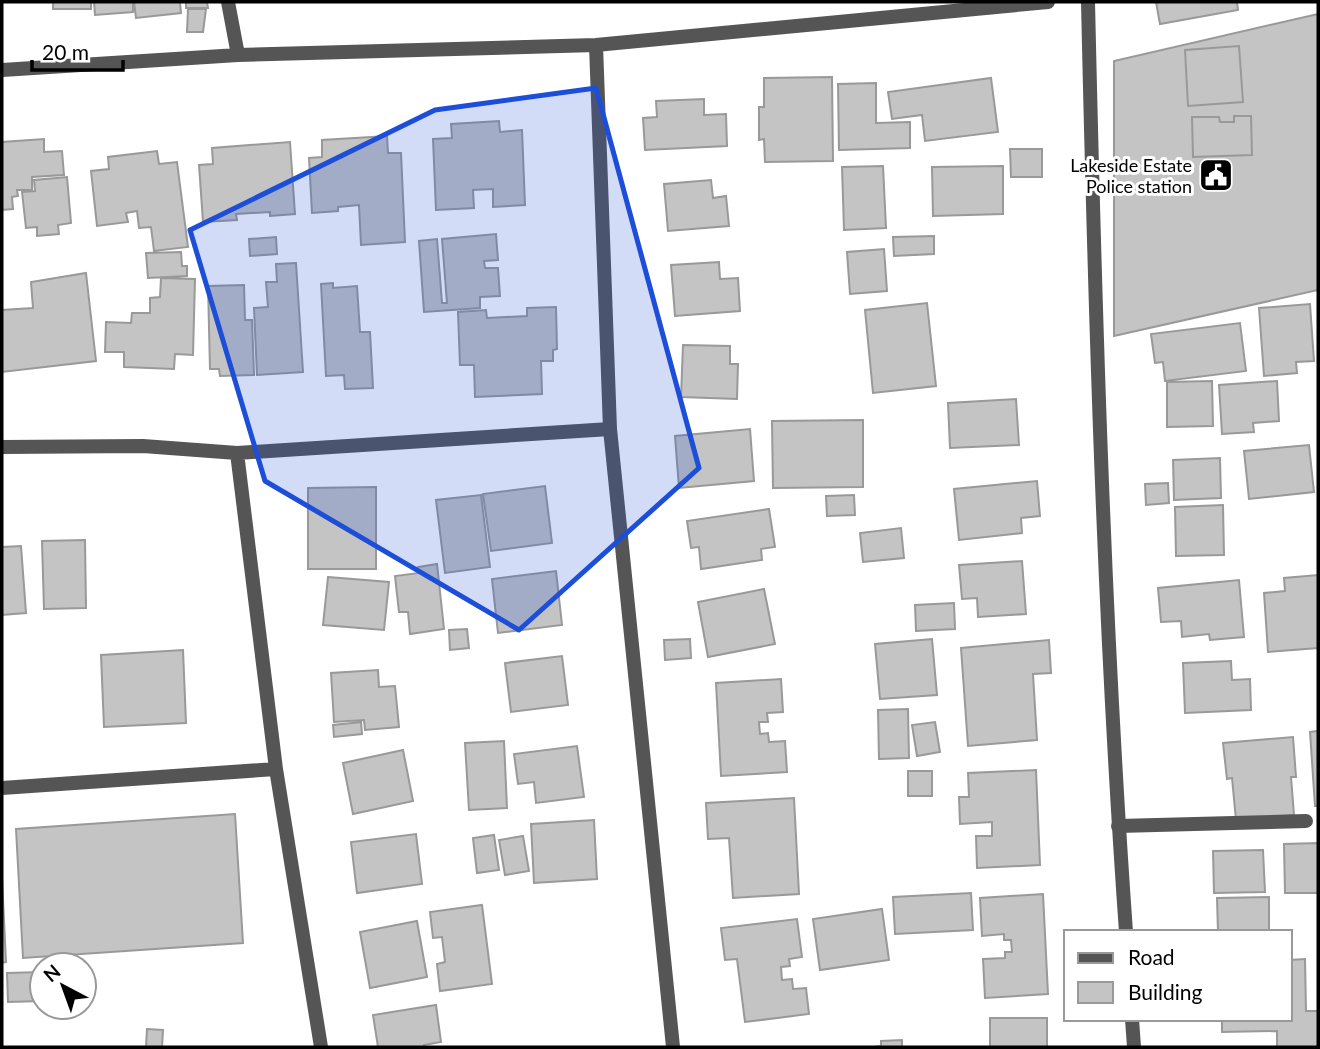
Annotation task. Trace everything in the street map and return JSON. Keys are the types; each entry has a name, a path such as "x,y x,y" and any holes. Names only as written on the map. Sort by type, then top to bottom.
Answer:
{"street":[{"path":"228,2 238,55"},
{"path":"2,70 238,55 596,45 1048,2"},
{"path":"1088,2 1093,262 1113,744 1126,930"},
{"path":"596,45 610,429 673,1047"},
{"path":"2,447 143,446 237,453 610,429"},
{"path":"237,453 276,769 321,1047"},
{"path":"2,788 276,769"},
{"path":"1118,826 1306,821"},
{"path":"1132,1021 1134,1047"}],"highlighted area":[{"path":"596,88 699,468 519,630 265,481 190,230 435,110"}],"building":[{"path":"53,2 91,2 91,9 53,9"},
{"path":"94,2 133,2 133,12 95,15"},
{"path":"134,2 180,2 181,13 136,18"},
{"path":"186,2 207,2 208,8 186,8"},
{"path":"1156,2 1237,2 1238,10 1160,24"},
{"path":"188,9 206,9 203,32 187,32"},
{"name":"Lakeside Estate Police station","path":"1318,14 1318,290 1114,336 1114,61"},
{"path":"1239,46 1243,102 1188,106 1185,50"},
{"path":"832,77 833,161 765,162 764,139 759,140 759,107 764,107 764,78"},
{"path":"991,78 998,132 925,141 922,115 892,119 888,92"},
{"path":"876,83 876,123 910,122 910,148 839,150 838,84"},
{"path":"704,99 704,115 726,114 727,146 645,150 643,118 657,117 656,101"},
{"path":"1234,116 1251,116 1252,155 1193,157 1192,117 1219,117 1220,122 1234,122"},
{"path":"499,121 500,132 522,130 525,205 493,207 493,189 473,190 474,208 436,210 433,139 452,138 451,124"},
{"path":"387,136 388,153 401,153 405,242 361,245 359,205 338,207 338,211 312,213 309,158 322,157 322,140"},
{"path":"44,139 44,152 62,151 64,175 32,177 32,190 17,190 18,196 12,197 13,209 2,210 2,142"},
{"path":"290,142 295,214 236,214 237,220 203,222 199,165 213,164 212,148"},
{"path":"1010,149 1042,149 1042,177 1011,177"},
{"path":"157,151 159,164 177,162 188,247 154,251 151,227 139,228 137,211 126,213 128,222 97,226 91,171 109,169 108,157"},
{"path":"883,166 886,228 844,230 842,167"},
{"path":"1003,166 1003,214 933,216 932,167"},
{"path":"67,177 71,223 58,225 59,234 37,236 37,227 26,228 22,192 35,191 34,180"},
{"path":"711,180 713,198 726,196 729,226 668,231 664,184"},
{"path":"496,234 498,260 484,261 485,268 498,268 500,296 480,297 480,308 424,312 419,241 437,239 442,303 447,303 442,239"},
{"path":"934,236 934,254 894,256 893,237"},
{"path":"276,237 277,254 250,256 249,239"},
{"path":"884,249 887,291 850,294 847,252"},
{"path":"181,252 182,266 187,266 187,276 148,278 146,253"},
{"path":"719,262 720,279 738,278 740,311 675,316 671,265"},
{"path":"296,263 303,372 257,375 254,308 268,307 266,282 277,282 276,264"},
{"path":"86,273 96,361 2,372 2,310 33,308 31,282"},
{"path":"161,278 195,279 193,355 175,354 174,369 124,367 124,352 105,352 106,322 131,323 132,313 150,313 150,298 160,297"},
{"path":"333,283 333,288 357,286 360,332 370,332 373,388 345,389 344,375 326,376 321,284"},
{"path":"244,285 245,320 252,320 254,375 220,376 219,369 210,369 208,286"},
{"path":"927,303 936,386 873,393 865,310"},
{"path":"1310,304 1314,361 1296,362 1297,373 1264,376 1259,308"},
{"path":"556,307 557,349 553,350 553,361 541,361 542,394 475,397 474,365 460,365 458,312 486,310 487,318 527,316 527,308"},
{"path":"1240,323 1246,371 1165,381 1163,362 1155,363 1151,334"},
{"path":"683,345 730,346 730,364 738,364 737,399 681,397"},
{"path":"1212,381 1213,426 1167,427 1167,382"},
{"path":"1277,381 1279,421 1253,423 1254,432 1222,434 1219,385"},
{"path":"1016,399 1019,445 950,448 948,403"},
{"path":"863,420 863,487 773,488 772,421"},
{"path":"750,429 754,481 679,488 675,436"},
{"path":"1309,445 1314,492 1249,499 1244,451"},
{"path":"1220,458 1221,498 1174,500 1173,460"},
{"path":"1037,481 1040,516 1021,518 1022,533 959,540 954,489"},
{"path":"1168,483 1169,503 1146,505 1145,484"},
{"path":"545,486 552,543 491,551 483,494"},
{"path":"376,487 376,569 308,569 308,488"},
{"path":"481,495 490,567 445,573 436,500"},
{"path":"854,495 855,515 827,516 826,496"},
{"path":"1223,505 1224,555 1176,556 1175,507"},
{"path":"769,509 775,547 761,549 762,560 701,569 699,547 691,548 687,521"},
{"path":"901,528 904,558 863,562 860,533"},
{"path":"85,540 86,608 44,609 42,541"},
{"path":"21,546 26,613 2,615 2,547"},
{"path":"1022,561 1026,614 978,617 977,598 962,599 959,565"},
{"path":"437,564 444,629 410,634 408,612 399,612 395,576 419,573 418,567"},
{"path":"556,571 562,625 498,633 492,579"},
{"path":"1318,575 1318,648 1268,652 1264,593 1285,591 1284,578"},
{"path":"328,577 389,582 384,630 323,625"},
{"path":"1239,580 1244,637 1210,640 1209,634 1182,637 1181,621 1161,622 1158,588"},
{"path":"764,589 775,644 708,657 698,602"},
{"path":"954,603 955,629 916,631 915,605"},
{"path":"467,629 469,648 450,650 449,630"},
{"path":"690,639 691,658 665,660 664,640"},
{"path":"932,639 937,695 880,699 875,644"},
{"path":"1049,640 1051,673 1033,674 1037,740 968,746 961,648"},
{"path":"183,650 186,723 104,727 101,655"},
{"path":"562,656 568,705 511,712 505,663"},
{"path":"1231,661 1232,680 1250,679 1251,710 1185,713 1183,663"},
{"path":"378,670 379,687 395,686 399,727 365,730 364,720 334,722 331,673"},
{"path":"781,679 783,712 767,713 768,722 759,722 760,734 768,733 769,742 785,741 787,772 721,776 716,683"},
{"path":"908,709 909,758 879,759 878,710"},
{"path":"361,722 362,734 334,737 333,725"},
{"path":"935,722 940,752 917,756 912,725"},
{"path":"1318,731 1318,806 1315,806 1310,732"},
{"path":"1293,737 1296,777 1291,777 1294,815 1236,820 1232,778 1227,779 1223,743"},
{"path":"504,741 507,808 469,810 465,743"},
{"path":"577,746 584,797 536,803 534,782 518,784 514,754"},
{"path":"403,750 413,801 353,814 343,763"},
{"path":"1036,770 1040,865 977,868 976,836 992,836 992,822 960,824 959,797 969,797 968,773"},
{"path":"908,771 932,771 932,796 908,796"},
{"path":"794,798 799,894 733,898 729,838 708,839 706,803"},
{"path":"235,814 243,943 98,953 28,951 28,958 23,958 16,829"},
{"path":"594,820 597,879 534,883 531,824"},
{"path":"416,834 422,884 357,893 351,842"},
{"path":"494,835 499,870 477,873 473,838"},
{"path":"523,836 529,871 505,875 499,840"},
{"path":"1318,843 1318,893 1285,893 1284,844"},
{"path":"1263,850 1265,892 1214,893 1213,851"},
{"path":"2,878 6,962 2,963"},
{"path":"971,893 973,930 895,934 893,897"},
{"path":"1043,894 1048,994 985,998 983,959 1005,958 1005,952 1012,952 1011,940 1004,940 1004,934 982,936 980,898"},
{"path":"1269,897 1269,930 1218,930 1217,898"},
{"path":"482,905 492,984 440,991 437,964 445,962 442,937 433,938 430,912"},
{"path":"882,909 889,960 820,970 813,919"},
{"path":"797,919 802,957 789,959 790,966 781,967 782,980 792,979 793,989 806,988 809,1014 745,1022 737,959 725,960 721,928"},
{"path":"417,921 427,977 370,988 360,932"},
{"path":"1305,959 1306,1011 1318,1011 1318,1047 1277,1047 1277,1031 1222,1032 1222,1021 1292,1021 1292,960"},
{"path":"28,972 28,1001 8,1002 7,973"},
{"path":"436,1005 441,1042 424,1045 425,1047 378,1047 373,1015"},
{"path":"990,1018 1047,1018 1047,1047 990,1047"},
{"path":"147,1029 163,1030 162,1047 146,1047"},
{"path":"902,1040 902,1047 874,1047 881,1046 881,1041"}],"place":[{"name":"Lakeside Estate Police station","path":"1216,175"}]}
